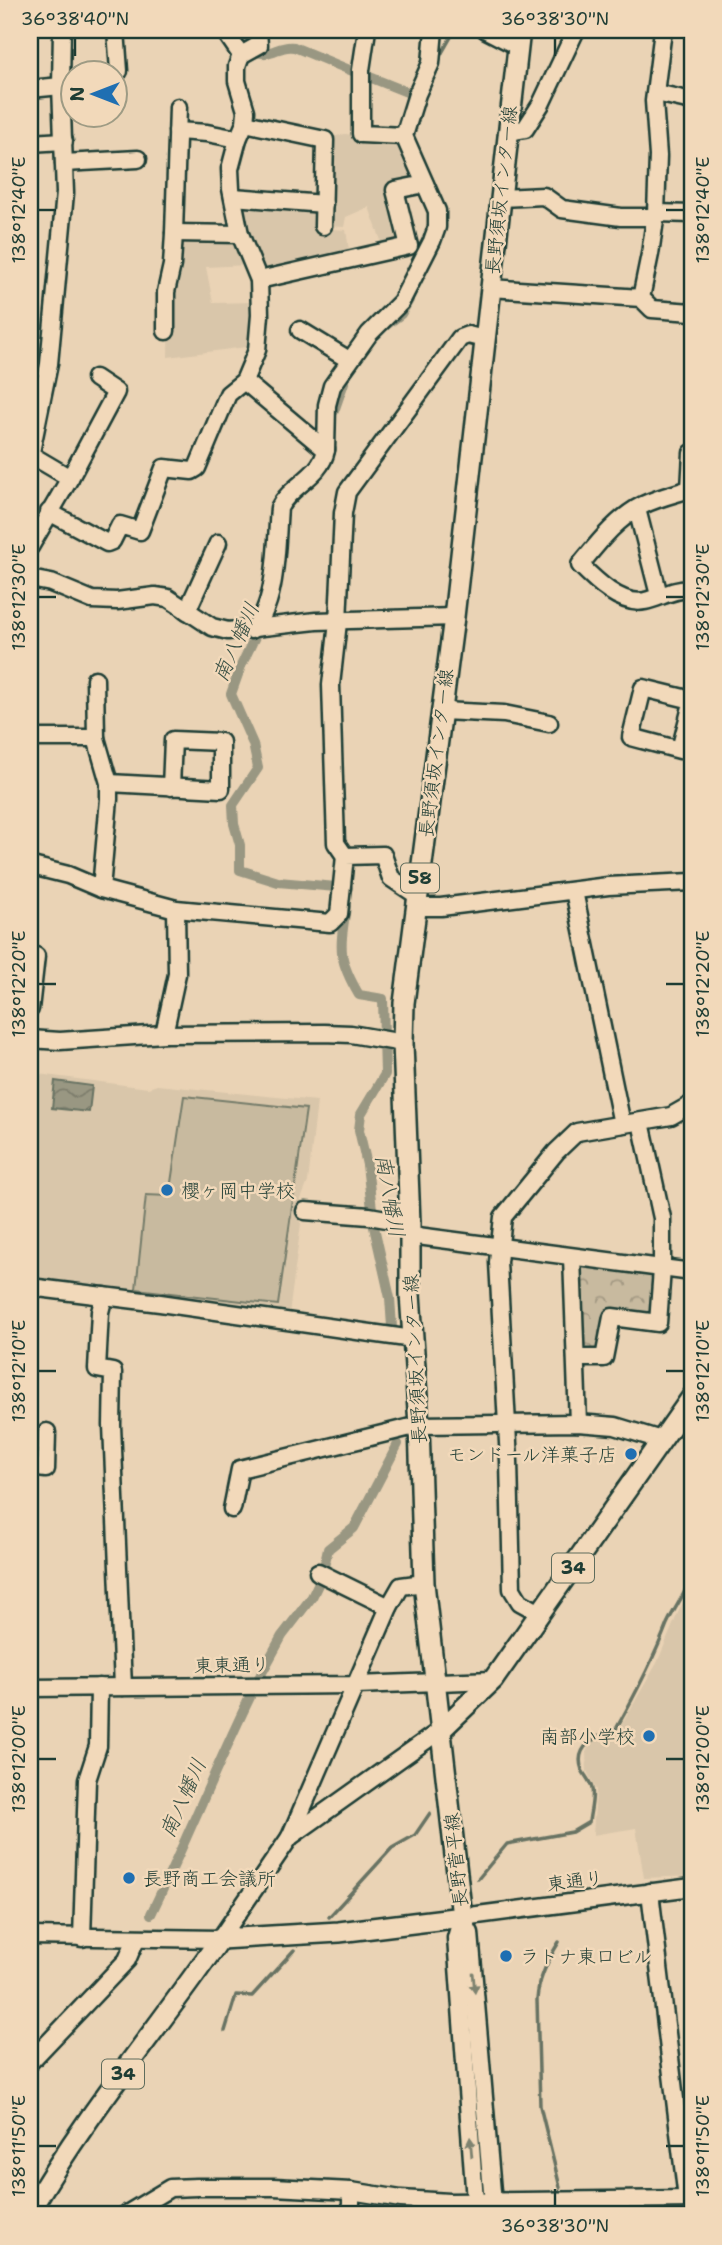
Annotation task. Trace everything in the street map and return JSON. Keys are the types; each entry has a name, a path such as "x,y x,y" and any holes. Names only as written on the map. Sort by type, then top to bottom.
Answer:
{"main road":[{"name":"長野須坂インター線","path":"442,1729 424,1583 419,1425 410,1294 410,1229 391,1041 404,1003 454,617 519,38"},
{"name":"34","path":"442,1729 493,1681 661,1440 689,1407"},
{"name":"長野菅平線","path":"220,1940 339,1932 462,1917 442,1729"},
{"name":"34","path":"30,2211 81,2130 220,1940"}],"street":[{"path":"61,60 62,30"},
{"path":"116,30 118,60"},
{"path":"224,30 241,55"},
{"path":"49,512 107,543 112,541 120,525 140,531 164,468 192,471 197,468 228,394 244,381 257,350 259,280 240,234 230,169 245,123 246,111 237,81 237,66 241,55 258,45 258,30"},
{"path":"367,30 361,70 361,134 404,136"},
{"path":"257,629 270,598 279,508 284,497 319,467 326,450 327,405 332,386 369,334 401,302 437,227 437,211 404,136 417,94 432,63 434,30"},
{"path":"486,30 519,38"},
{"path":"508,132 525,128 541,104 576,30"},
{"path":"641,298 655,215 658,156 654,101 663,30"},
{"path":"30,89 60,86"},
{"path":"656,93 692,101"},
{"path":"166,331 166,292 172,265 174,233 178,107"},
{"path":"245,123 326,140 323,226"},
{"path":"63,130 65,193 49,364 30,456 70,478"},
{"path":"177,131 238,139"},
{"path":"30,144 64,141"},
{"path":"64,163 138,159"},
{"path":"259,280 409,246 395,190 425,184"},
{"path":"501,198 544,196 562,209 621,218 692,214"},
{"path":"233,197 324,204"},
{"path":"174,233 240,234"},
{"path":"490,288 641,298 652,309 692,312"},
{"path":"299,332 349,360"},
{"path":"32,866 68,875 101,890 176,909 330,923 340,914 345,856 336,842 331,685 338,622 343,513 347,492 460,338 468,335 484,339"},
{"path":"30,547 116,392 94,379"},
{"path":"244,381 326,450"},
{"path":"692,453 691,492 637,509 602,538 580,565 607,589 628,600 644,601 679,589 692,589"},
{"path":"637,509 659,595"},
{"path":"187,611 218,543"},
{"path":"30,579 51,583 91,600 117,601 155,596 168,598 212,627 228,631 316,621 454,617"},
{"path":"95,679 96,738 108,783 109,799 101,890"},
{"path":"643,688 692,702 680,750 631,737 643,688"},
{"path":"442,711 504,714 549,723"},
{"path":"30,738 96,738"},
{"path":"108,783 171,787"},
{"path":"345,856 383,855 391,878 417,902 441,907 608,886 692,882"},
{"path":"574,891 622,1124"},
{"path":"164,1034 177,974 176,909"},
{"path":"30,1009 31,978 36,956"},
{"path":"30,1039 60,1041 164,1034 324,1033 391,1041"},
{"path":"540,1613 520,1602 512,1589 510,1474 498,1262 503,1217 556,1152 577,1132 671,1116 692,1104"},
{"path":"576,1358 604,1358 612,1317 658,1323 662,1219 641,1122"},
{"path":"305,1210 373,1217 410,1229 500,1247 692,1272"},
{"path":"572,1257 578,1423"},
{"path":"30,1287 413,1339"},
{"path":"104,1296 100,1312 97,1369 113,1372 112,1426 123,1687"},
{"path":"232,1509 240,1469 419,1425 578,1423 615,1426 661,1440"},
{"path":"30,1467 46,1469 47,1432"},
{"path":"322,1574 389,1607"},
{"path":"30,1936 220,1940 290,1837 389,1607 401,1586 424,1583"},
{"name":"東東通り","path":"30,1688 493,1681"},
{"path":"82,1938 87,1780 98,1746 99,1687"},
{"path":"290,1837 442,1729"},
{"name":"東通り","path":"462,1917 692,1887"},
{"path":"125,2215 170,2188 274,2187 351,2191 476,2208 581,2207 690,2199 650,1892"},
{"path":"462,1917 456,1938 476,2208"},
{"path":"462,1917 470,1933 493,2208"},
{"path":"30,2062 127,1961 136,1939"},
{"path":"351,2191 351,2215"}],"shaded area":[{"path":"345,134 401,140 416,180 391,185 404,243 384,249 369,207 346,217 344,227 325,226 328,138"},
{"path":"237,201 319,207 320,228 346,230 350,257 262,276 245,237"},
{"path":"176,236 238,238 248,265 206,267 213,303 255,302 254,346 168,357 169,292"},
{"name":"櫻ヶ岡中学校","path":"30,1073 148,1088 157,1085 317,1101 308,1182 301,1199 302,1216 289,1314 30,1282"},
{"name":"南部小学校","path":"692,1589 692,1876 644,1878 636,1828 593,1835 596,1790 587,1771 586,1752 592,1741 618,1731 657,1663 680,1608"}],"green space":[{"path":"184,1096 306,1109 278,1305 136,1289 146,1195 169,1196"},
{"path":"576,1263 658,1273 654,1317 608,1311 601,1353 578,1353"}],"water":[{"path":"55,1081 92,1086 89,1112 52,1108"}],"waterway":[{"name":"南八幡川","path":"249,43 250,30"},
{"path":"439,58 455,30"},
{"name":"南八幡川","path":"257,52 267,53 284,47 294,47 357,73"},
{"name":"南八幡川","path":"367,76 412,94"},
{"name":"南八幡川","path":"385,326 401,314 409,300"},
{"name":"南八幡川","path":"334,411 347,374"},
{"name":"南八幡川","path":"261,624 231,694 253,744 258,768 233,805 234,824 240,845 240,870 278,882 348,888"},
{"name":"南八幡川","path":"346,907 342,952 347,971 359,995 383,999 385,1074 361,1114 359,1130 367,1165 374,1227 390,1298 392,1327"},
{"name":"南八幡川","path":"259,1678 282,1636 312,1597 322,1576 328,1549 354,1528 398,1444"},
{"path":"478,1879 507,1844 572,1832 589,1822 592,1793 582,1770 581,1754 589,1743 616,1729 692,1575"},
{"name":"南八幡川","path":"151,1914 250,1697"},
{"path":"329,1917 392,1848 415,1835 430,1813"},
{"path":"559,1942 539,1985 537,2000 540,2106 560,2187"},
{"path":"225,2031 236,1995 252,1996 294,1950"}],"place":[{"name":"櫻ヶ岡中学校","path":"167,1190"},
{"name":"モンドール洋菓子店","path":"631,1454"},
{"name":"南部小学校","path":"649,1736"},
{"name":"長野商工会議所","path":"129,1878"},
{"name":"ラトナ東口ビル","path":"506,1956"}]}
